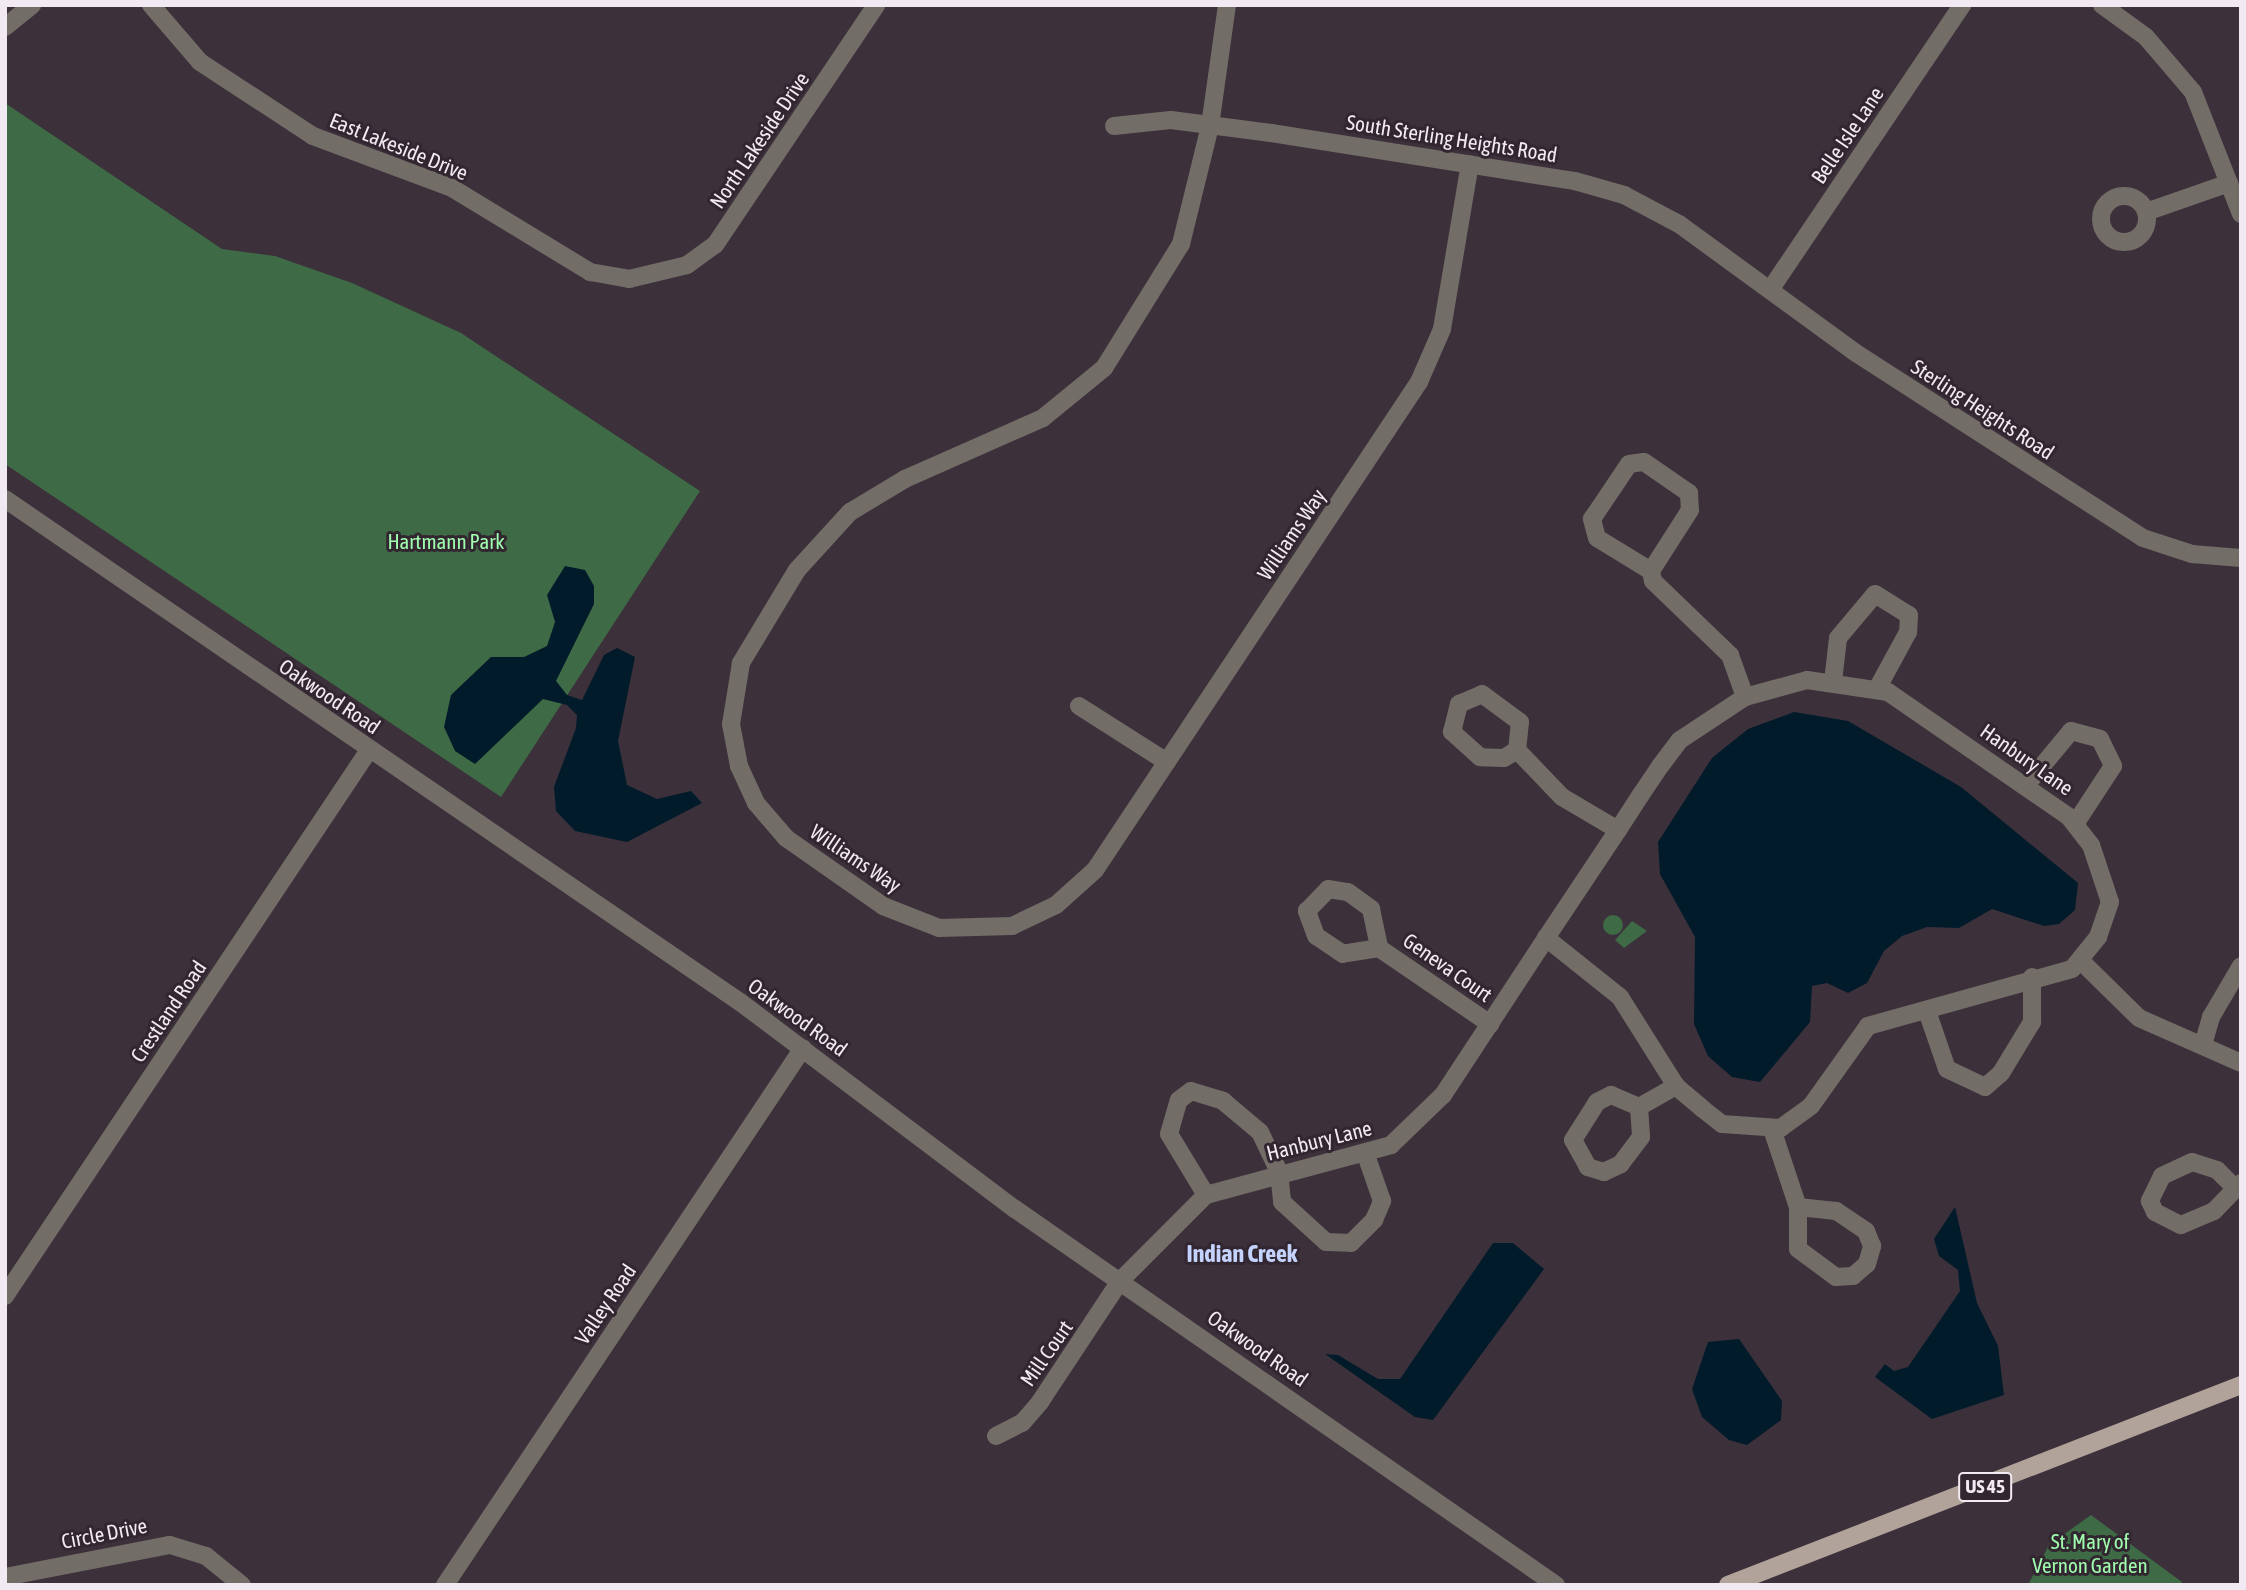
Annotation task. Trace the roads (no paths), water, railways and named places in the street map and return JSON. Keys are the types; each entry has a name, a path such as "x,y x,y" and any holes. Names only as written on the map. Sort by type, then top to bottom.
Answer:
{"main road":[{"name":"US 45","path":"1728,1585 2241,1385"}],"street":[{"path":"5,27 32,5"},
{"name":"East Lakeside Drive","path":"151,5 192,55 313,136 452,188 590,272 657,276"},
{"name":"North Lakeside Drive","path":"657,276 687,265 715,245 876,5"},
{"name":"Williams Way","path":"1227,5 1210,125 1181,244 1104,368 1043,418 905,479 850,512 819,541 757,631 732,702 738,766 757,803 786,838 883,906 939,928 1012,926 1056,905 1095,870 1432,357 1448,299 1470,164"},
{"name":"Belle Isle Lane","path":"1770,290 1962,5"},
{"path":"2102,5 2174,64 2210,125 2241,214"},
{"name":"South Sterling Heights Road","path":"1114,126 1171,120 1470,164 1600,187 1679,224 1719,254"},
{"path":"2146,212 2229,183"},
{"name":"Sterling Heights Road","path":"1719,254 1856,353 2143,538 2192,554 2241,558"},
{"path":"1651,571 1690,510 1689,492 1644,462 1629,464 1592,519 1597,538 1651,571 1665,598 1730,655 1745,696"},
{"name":"Oakwood Road","path":"5,499 803,1048 1120,1281 1556,1585"},
{"path":"1833,682 1838,638 1874,594 1909,615 1909,632 1877,689"},
{"name":"Hanbury Lane","path":"1120,1281 1206,1195 1279,1172 1366,1155 1391,1145 1443,1095 1680,740 1745,696 1775,685 1833,682 1877,689 2027,784 2075,824 2104,874 2110,902 2083,962"},
{"path":"1079,706 1167,762"},
{"path":"2027,784 2071,731 2100,739 2113,766 2075,824"},
{"name":"Crestland Road","path":"5,1296 369,750"},
{"path":"1517,750 1562,797 1618,830"},
{"path":"1546,938 1620,997 1676,1086 1722,1124 1772,1129 1811,1106 1868,1026 1927,1011 2083,962 2139,1018 2241,1063"},
{"name":"Geneva Court","path":"1380,947 1490,1024"},
{"path":"2203,1045 2211,1017 2241,966"},
{"path":"1927,1011 1947,1069 1986,1087 2001,1073 2032,1022 2032,977"},
{"name":"Valley Road","path":"445,1585 803,1048"},
{"path":"1639,1107 1676,1086"},
{"path":"1206,1195 1169,1134 1179,1100 1191,1091 1223,1101 1260,1132 1279,1172 1282,1202 1326,1242 1351,1243 1363,1236 1382,1201 1366,1155"},
{"path":"1611,1096 1639,1107 1641,1137 1621,1164 1604,1172 1588,1167 1573,1140 1597,1102 1611,1096"},
{"path":"1772,1129 1798,1207 1798,1249 1836,1277 1853,1276 1867,1264 1872,1246 1866,1231 1836,1211 1798,1207"},
{"path":"2192,1162 2217,1170 2237,1184 2214,1211 2181,1225 2155,1212 2150,1201 2162,1176 2192,1162"},
{"name":"Mill Court","path":"996,1436 1022,1423 1040,1402 1120,1281"},
{"name":"Circle Drive","path":"5,1577 170,1545 206,1556 242,1585"}],"water":[{"path":"565,566 585,570 594,586 594,604 556,681 567,695 582,700 604,655 617,648 635,657 618,741 627,785 657,799 691,791 702,803 627,842 575,831 556,811 554,787 576,728 577,715 567,705 543,699 475,764 455,751 444,727 451,695 491,657 524,657 547,646 555,622 547,595"},
{"path":"1794,712 1848,721 1961,787 2078,883 2075,910 2059,924 2044,926 1992,909 1959,928 1927,927 1902,936 1884,951 1867,983 1848,993 1827,983 1812,986 1810,1022 1760,1082 1732,1077 1708,1056 1694,1024 1695,937 1660,874 1658,842 1712,758 1748,729"},
{"path":"1955,1207 1977,1303 1998,1346 2004,1395 1932,1419 1875,1377 1885,1364 1894,1371 1908,1367 1960,1291 1958,1270 1939,1256 1934,1239"},
{"path":"1493,1243 1513,1243 1544,1269 1433,1420 1415,1417 1325,1354 1338,1355 1378,1379 1400,1379"},
{"path":"1739,1339 1782,1401 1781,1420 1747,1445 1729,1440 1702,1417 1692,1389 1708,1342"}],"district":[{"name":"Indian Creek","path":"1242,1254"}],"park label":[{"name":"Hartmann Park","path":"446,541"},
{"name":"St. Mary of Vernon Garden","path":"2090,1553"}]}
